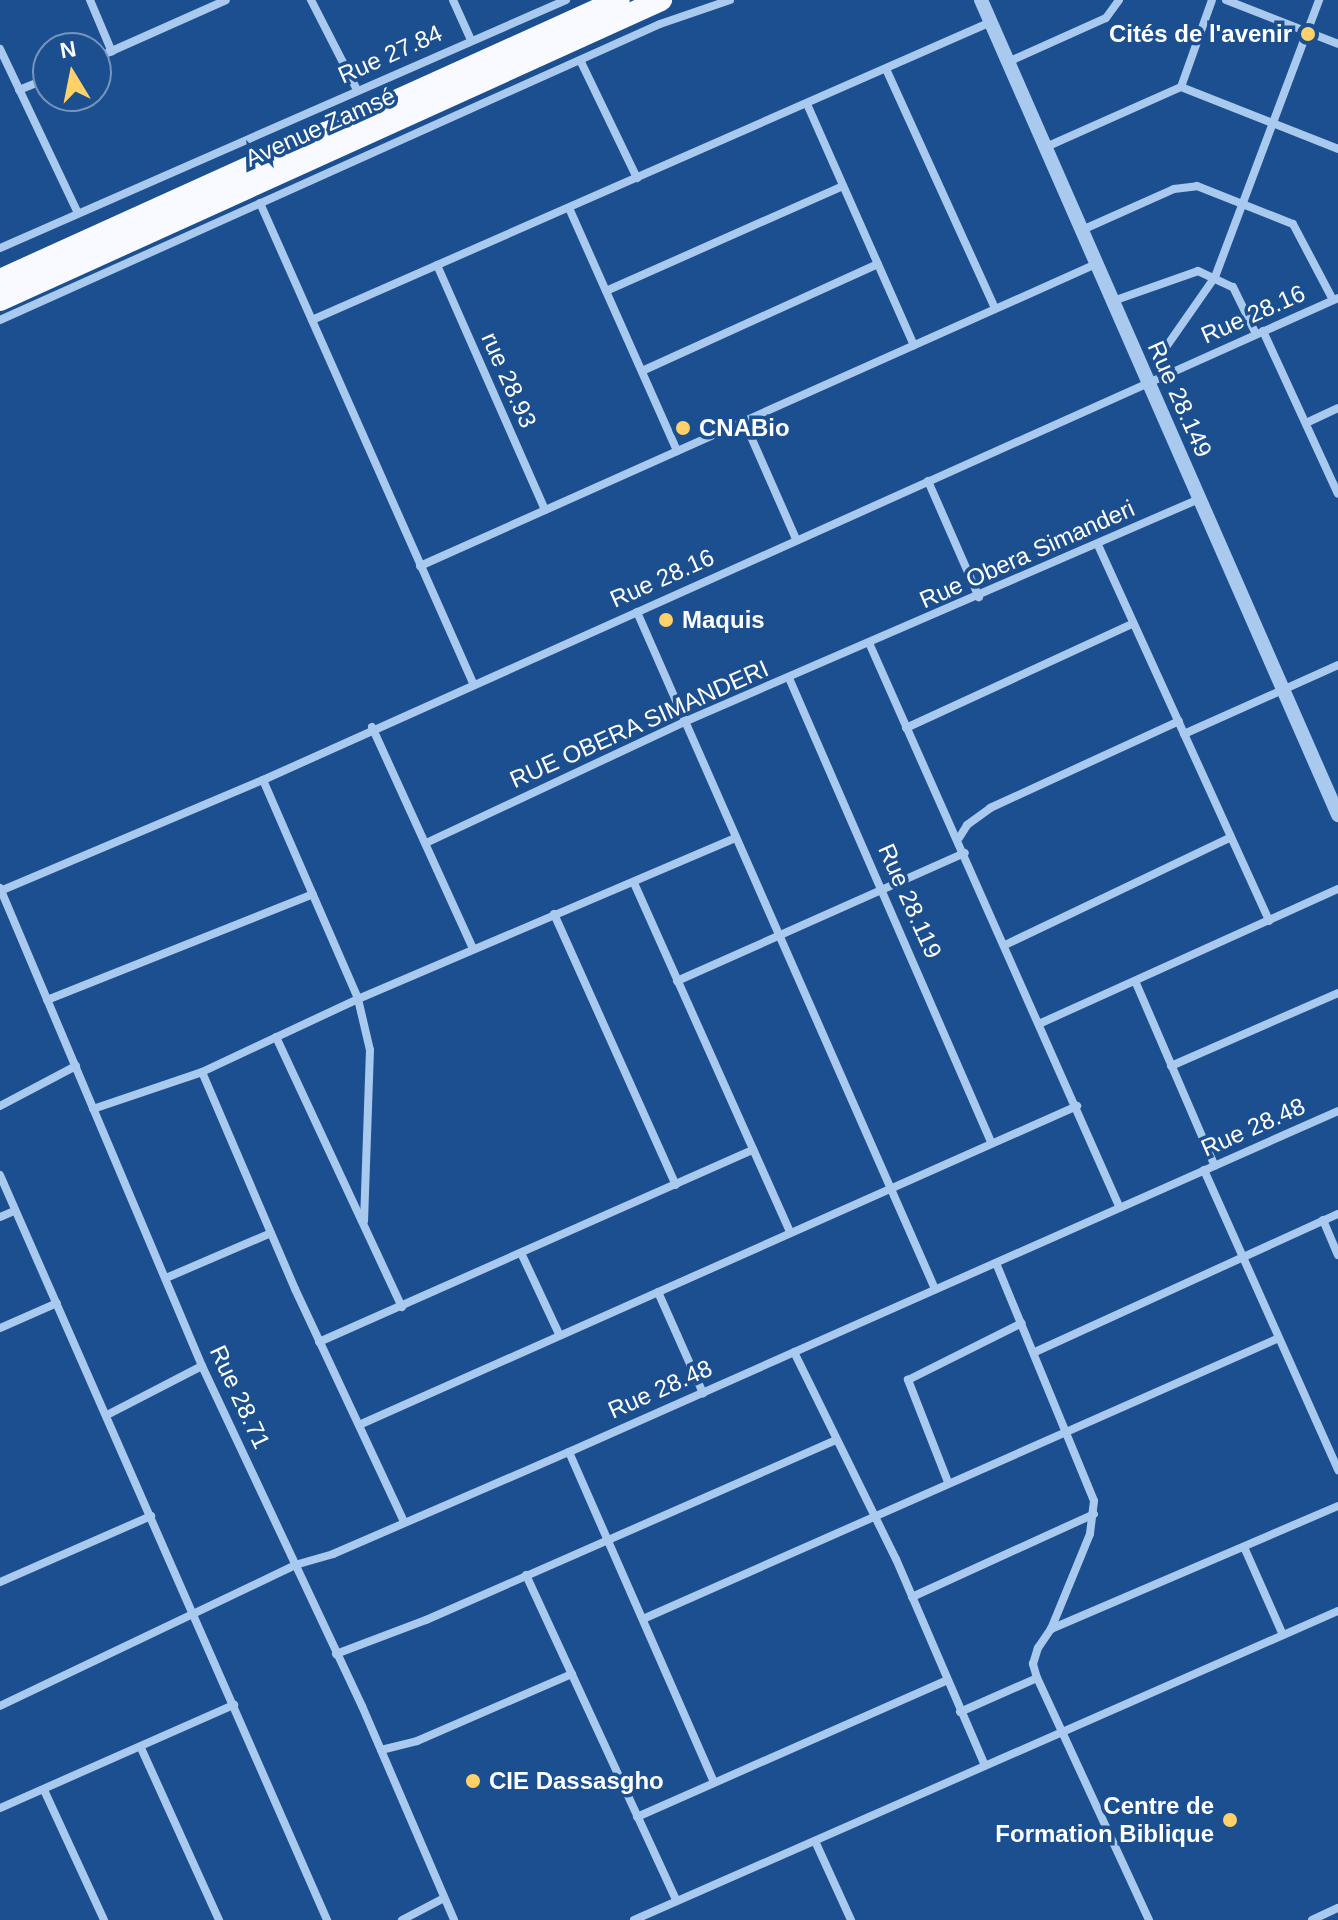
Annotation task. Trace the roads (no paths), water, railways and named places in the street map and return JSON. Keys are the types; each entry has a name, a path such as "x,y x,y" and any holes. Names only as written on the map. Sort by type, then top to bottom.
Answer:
{"highway":[{"name":"Avenue Zamsé","path":"0,280 619,0"},
{"name":"Avenue Zamsé","path":"0,300 661,0"}],"street":[{"path":"90,0 104,32"},
{"path":"112,52 210,3 226,0"},
{"path":"311,0 357,90"},
{"path":"453,0 471,40"},
{"name":"Rue 27.84","path":"0,248 566,0"},
{"path":"0,320 660,24 730,0"},
{"name":"Rue 28.149","path":"981,0 1096,264 1155,381 1199,499 1338,815"},
{"path":"1008,62 1106,18 1119,0"},
{"path":"1046,147 1181,87 1212,0"},
{"path":"1226,0 1338,44"},
{"path":"1155,381 1164,350 1215,277 1269,124 1319,0"},
{"path":"312,320 991,22"},
{"path":"0,49 78,213"},
{"path":"581,62 637,178"},
{"path":"886,69 995,308"},
{"path":"19,90 32,85"},
{"path":"1181,87 1338,149"},
{"path":"807,104 914,345"},
{"path":"1082,230 1186,185 1244,201 1301,232 1335,299"},
{"path":"606,291 843,186"},
{"path":"260,203 473,683"},
{"path":"569,208 677,451"},
{"path":"642,371 878,264"},
{"path":"420,566 1096,264"},
{"name":"rue 28.93","path":"437,265 545,510"},
{"path":"1113,301 1189,271 1215,277 1240,296 1306,423 1338,494"},
{"name":"Rue 28.16","path":"1,889 263,780 372,727 637,612 1335,299"},
{"path":"1306,423 1338,408"},
{"path":"744,421 796,539"},
{"path":"928,481 979,597"},
{"name":"Rue Obera Simanderi","path":"870,645 1199,499"},
{"path":"1098,545 1269,921"},
{"path":"637,612 734,839 935,1289"},
{"path":"906,728 1132,624"},
{"path":"870,645 959,838 1119,1206"},
{"name":"RUE OBERA SIMANDERI","path":"426,843 684,722 870,645"},
{"path":"1184,734 1338,665"},
{"name":"Rue 28.119","path":"789,678 884,890 991,1142"},
{"path":"959,838 990,808 1179,721"},
{"path":"372,727 473,949"},
{"path":"263,780 358,999 371,1072 364,1221"},
{"path":"1005,945 1231,837"},
{"path":"93,1109 202,1072 358,999 734,839"},
{"path":"677,981 780,938 965,853"},
{"path":"634,883 790,1231"},
{"name":"Rue 28.71","path":"1,889 202,1366 381,1750 454,1920"},
{"path":"1041,1023 1136,983 1338,889"},
{"path":"47,1000 313,894"},
{"path":"554,914 676,1185"},
{"path":"1136,983 1215,1166"},
{"path":"1171,1066 1338,993"},
{"path":"276,1037 402,1307"},
{"path":"0,1106 76,1066"},
{"path":"202,1072 319,1342 404,1522"},
{"path":"359,1425 1077,1106"},
{"name":"Rue 28.48","path":"0,1706 295,1565 569,1452 1338,1111"},
{"path":"319,1342 522,1255 753,1150"},
{"path":"1204,1170 1338,1470"},
{"path":"0,1175 327,1920"},
{"path":"0,1217 14,1211"},
{"path":"1035,1352 1338,1214"},
{"path":"1323,1220 1338,1255"},
{"path":"166,1278 271,1233"},
{"path":"522,1255 559,1334"},
{"path":"996,1263 1094,1501 1094,1514 1077,1571 1051,1629 1034,1657 1037,1678 1149,1920"},
{"path":"658,1292 703,1393"},
{"path":"0,1328 57,1303"},
{"path":"948,1482 908,1380 1022,1323"},
{"path":"643,1619 875,1520 948,1482 1279,1338"},
{"path":"794,1352 912,1597 945,1681 985,1766"},
{"path":"107,1415 202,1366"},
{"path":"336,1654 836,1440"},
{"path":"569,1452 714,1782"},
{"path":"1051,1629 1338,1506"},
{"path":"912,1597 1094,1514"},
{"path":"0,1582 151,1516"},
{"path":"1244,1547 1283,1635"},
{"path":"526,1575 676,1900"},
{"path":"634,1920 1338,1611"},
{"path":"381,1750 417,1741 572,1674"},
{"path":"960,1712 1037,1678"},
{"path":"637,1817 945,1681"},
{"path":"0,1808 234,1705"},
{"path":"141,1748 219,1920"},
{"path":"44,1790 104,1920"},
{"path":"815,1841 851,1920"},
{"path":"402,1920 444,1898"},
{"path":"1312,1920 1338,1908"}],"place":[{"name":"Cités de l'avenir","path":"1308,34"},
{"name":"CNABio","path":"683,428"},
{"name":"Maquis","path":"666,620"},
{"name":"CIE Dassasgho","path":"473,1781"},
{"name":"Centre de Formation Biblique","path":"1230,1820"}]}
